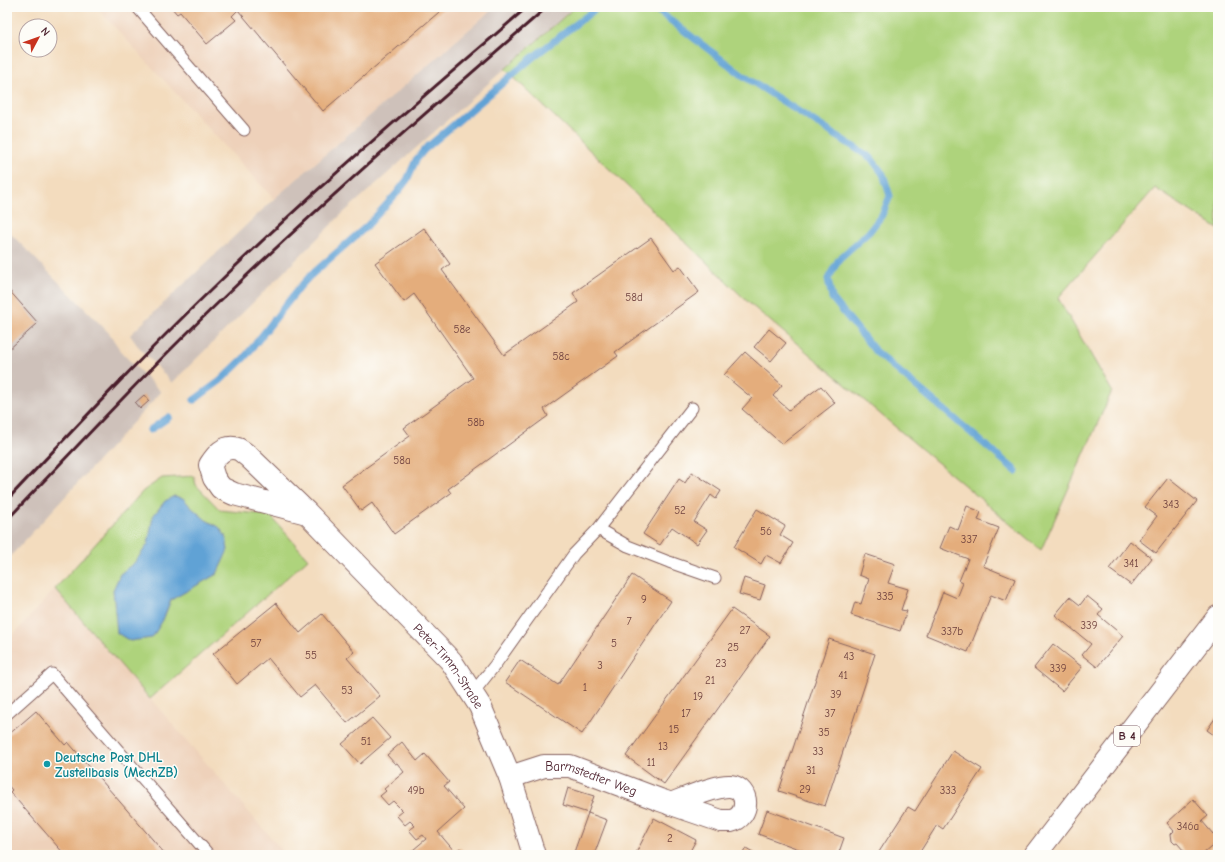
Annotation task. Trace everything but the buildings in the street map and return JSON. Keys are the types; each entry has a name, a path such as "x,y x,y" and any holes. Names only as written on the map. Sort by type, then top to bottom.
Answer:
{"street":[{"name":"Peter-Timm-Straße","path":"307,513 451,661 480,706 510,777 534,855"},
{"name":"B 4","path":"1035,855 1218,617"},
{"name":"Barmstedter Weg","path":"510,777 544,766 570,766 670,804"}],"lane":[{"path":"137,7 244,130"},
{"path":"472,694 495,665 574,554 598,529 692,408"},
{"path":"598,529 628,546 714,578"},
{"path":"7,714 52,674 209,855"}],"shaded area":[{"path":"96,7 495,7 274,199"},
{"path":"495,7 574,7 340,216 172,383 137,345 130,335 274,199"},
{"path":"7,230 109,333 122,353 161,392 7,560"},
{"path":"55,589 286,855 7,855 7,642"}],"green space":[{"path":"575,7 1218,7 1218,229 1155,188 1058,298 1112,391 1041,550 749,303 505,69"},
{"path":"194,476 196,485 220,510 270,515 308,559 150,699 55,589 143,491 162,478"}],"water":[{"path":"174,496 183,498 206,520 219,527 226,537 228,550 217,574 171,600 163,620 152,638 130,641 117,633 113,590 120,574 135,562 148,544 153,516 165,501"}],"waterway":[{"path":"194,400 220,381 245,357 310,276 367,226 407,180 416,160 424,150 532,58 598,7"},
{"path":"653,7 742,75 871,158 883,174 890,196 882,215 869,232 839,259 828,279 832,298 876,352 1016,471"},
{"path":"150,430 169,417"}],"railway":[{"path":"7,500 135,366 251,252 368,145 527,7"},
{"path":"7,520 139,381 221,300 341,188 547,7"}],"place":[{"name":"Deutsche Post DHL Zustellbasis (MechZB)","path":"47,764"}]}
